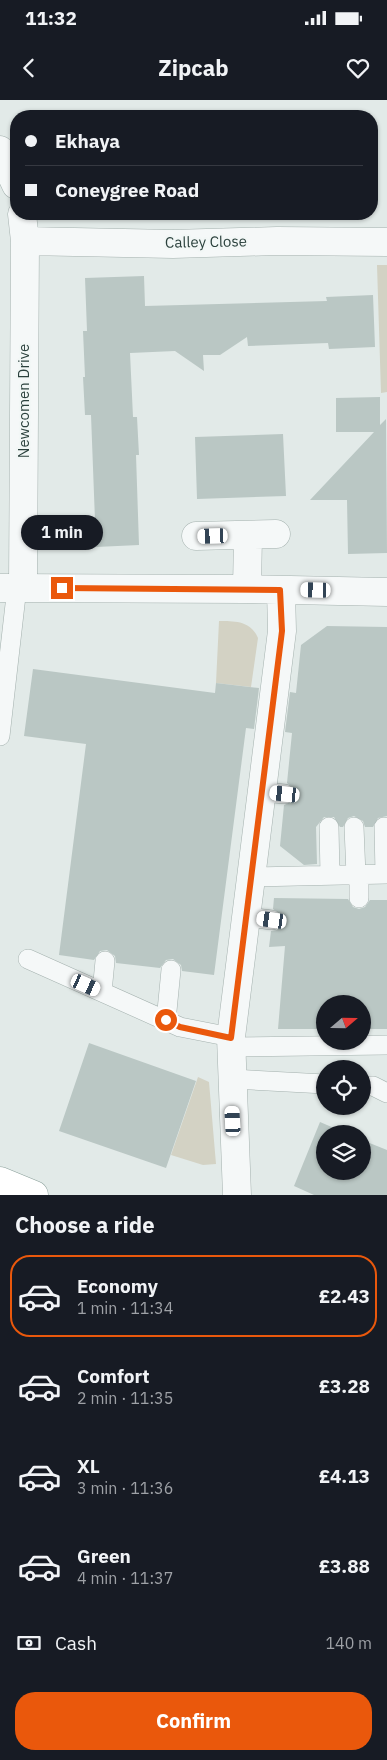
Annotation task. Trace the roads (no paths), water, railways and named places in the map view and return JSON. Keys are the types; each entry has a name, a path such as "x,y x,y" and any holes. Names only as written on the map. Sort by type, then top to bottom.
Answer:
{"highway":[{"path":"0,1181 34,1195"}],"street":[{"path":"0,150 10,172"},
{"name":"Newcomen Drive","path":"13,588 24,241 22,220"},
{"name":"Calley Close","path":"24,241 173,244 277,241 387,242"},
{"path":"196,536 276,534"},
{"path":"247,588 248,535"},
{"path":"13,588 247,588 387,592"},
{"path":"237,1195 231,1042 259,919 251,877 274,793 282,631 280,590"}],"lane":[{"path":"0,736 13,588"},
{"path":"329,827 330,875"},
{"path":"354,827 359,898"},
{"path":"251,877 386,874 384,827"},
{"path":"28,959 180,1027 231,1042 387,1045"},
{"path":"102,992 105,961"},
{"path":"166,1020 171,970"},
{"path":"231,1079 316,1084"},
{"path":"371,1086 387,1093"}]}
